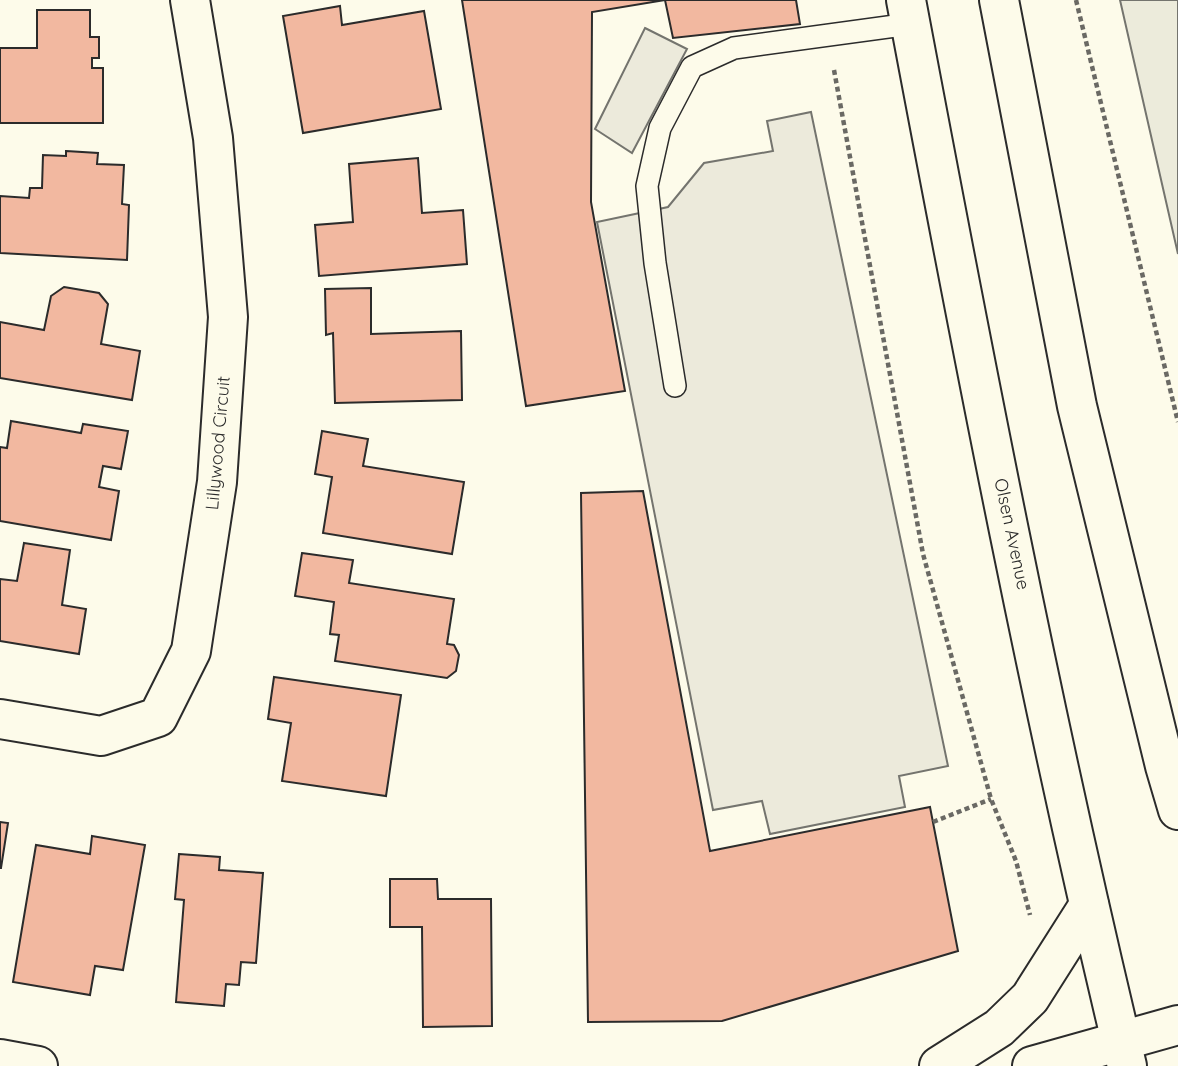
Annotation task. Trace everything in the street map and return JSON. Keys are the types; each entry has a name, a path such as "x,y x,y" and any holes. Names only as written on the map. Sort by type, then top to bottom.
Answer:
{"main road":[{"name":"Lillywood Circuit","path":"0,719 101,736 158,717 191,651 217,482 228,317 213,138 190,0"},
{"path":"999,0 1077,406 1178,810"},
{"name":"Olsen Avenue","path":"908,12 1089,905 1124,1054"},
{"path":"939,1066 999,1028 1030,998 1089,905"},
{"path":"1032,1066 1124,1054 1178,1026"},
{"path":"0,1059 38,1066"}],"lane":[{"path":"675,386 655,263 647,186 660,128 692,67 734,48 828,36 908,12"}],"path":[{"path":"1076,0 1178,422"},
{"path":"828,36 923,554 991,799 1016,861 1031,911 1030,923"},
{"path":"933,822 991,799"}],"shaded area":[{"path":"1120,0 1178,0 1178,254"},
{"path":"645,28 687,49 632,153 595,129"},
{"path":"811,112 948,766 899,776 905,807 770,834 762,801 713,810 597,222 668,207 704,163 773,151 767,121"}],"building":[{"path":"462,0 665,0 592,12 591,202 625,391 526,406"},
{"path":"665,0 796,0 800,24 673,38"},
{"path":"340,6 342,25 424,11 441,109 303,133 283,16"},
{"path":"37,10 90,10 90,37 99,37 99,58 92,58 92,68 103,68 103,123 0,123 0,48 37,48"},
{"path":"66,151 98,153 97,164 124,165 122,204 129,205 127,260 0,253 0,196 29,198 30,188 42,188 43,155 66,156"},
{"path":"418,158 422,213 463,210 467,264 319,276 315,225 353,222 349,164"},
{"path":"64,287 99,293 108,304 101,344 140,351 132,400 0,378 0,322 44,330 51,296"},
{"path":"371,288 371,334 461,331 462,400 335,403 333,333 326,335 325,289"},
{"path":"11,421 81,433 83,424 128,431 121,469 103,466 99,487 119,491 111,540 0,521 0,447 7,448"},
{"path":"322,431 368,439 363,466 464,482 452,554 323,533 332,477 315,474"},
{"path":"643,491 710,851 930,807 958,951 722,1021 588,1022 581,493"},
{"path":"24,543 70,550 62,605 86,609 79,654 0,641 0,579 17,581"},
{"path":"302,553 353,560 349,583 454,599 447,644 454,645 459,655 456,671 447,678 335,661 339,635 330,634 334,602 295,596"},
{"path":"274,677 401,695 386,796 282,781 291,723 268,719"},
{"path":"0,822 8,823 1,868 0,868"},
{"path":"92,836 145,845 123,970 95,966 90,995 13,982 36,845 90,854"},
{"path":"179,854 220,857 219,870 263,873 256,963 241,962 239,985 226,984 224,1006 176,1002 184,900 175,899"},
{"path":"390,879 437,879 438,899 491,899 492,1026 423,1027 422,927 390,927"}]}
